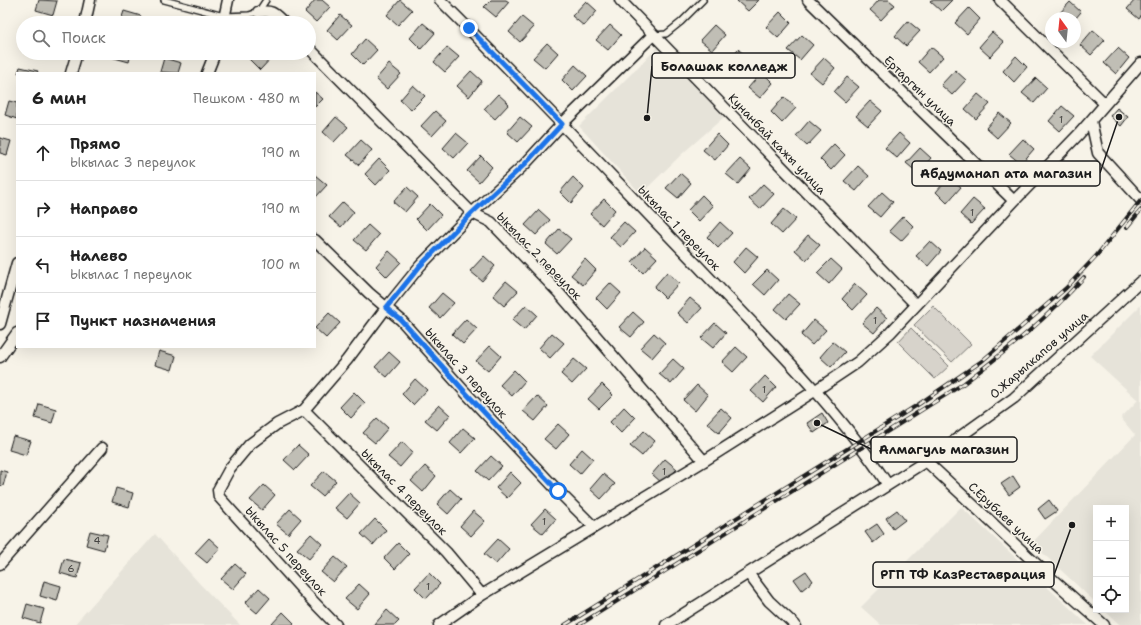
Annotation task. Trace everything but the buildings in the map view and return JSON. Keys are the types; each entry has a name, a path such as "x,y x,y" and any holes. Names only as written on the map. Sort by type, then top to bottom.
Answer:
{"street":[{"path":"86,16 90,0"},
{"path":"225,16 228,0"},
{"name":"Ыкылас 1 переулок","path":"440,0 541,101 816,390 862,447 888,485"},
{"name":"Кунанбай кажы улица","path":"620,0 916,305"},
{"name":"Ертаргын улица","path":"808,0 1014,201"},
{"path":"1000,0 1105,104"},
{"path":"258,12 268,11 277,16"},
{"path":"304,410 347,360 420,266 472,213 525,164 562,124 653,35"},
{"name":"Ыкылас 2 переулок","path":"316,55 472,213 491,222 558,292 704,461"},
{"path":"71,72 75,60"},
{"path":"207,72 212,60"},
{"path":"439,625 482,596 704,461 858,362 890,333 1091,121 1141,63"},
{"path":"1091,121 1098,154 1141,200"},
{"name":"Ыкылас 3 переулок","path":"316,241 369,293 401,320 558,491 594,527"},
{"path":"0,324 16,268"},
{"name":"О.Жарылкапов улица","path":"666,625 926,461 1014,398 1141,281"},
{"path":"0,357 16,334"},
{"name":"Ыкылас 5 переулок","path":"304,410 277,424 250,444 230,468 218,494 224,503 336,625"},
{"name":"Ыкылас 4 переулок","path":"304,410 446,552 482,596"},
{"path":"0,564 102,448"},
{"name":"С.Ерубаев улица","path":"926,461 1051,578 1104,625"},
{"path":"748,573 769,601 795,625"}],"lane":[{"path":"164,0 212,16"},
{"path":"244,16 258,12 266,0"},
{"path":"653,35 666,34 681,22 703,0"}],"shaded area":[{"path":"657,48 724,117 683,153 641,194 579,126"},
{"path":"1141,305 1141,625 1120,625 1107,613 1129,613 1129,505 1093,505 1093,600 1032,543 1135,435 1121,418 1138,400 1090,356"},
{"path":"933,306 971,344 952,362 914,325"},
{"path":"911,328 949,366 935,379 898,342"},
{"path":"961,507 1088,625 881,625 861,607"},
{"path":"155,534 199,583 240,625 74,625"}],"railway":[{"path":"565,625 919,404 982,361 1066,288 1097,255 1141,200"},
{"path":"1127,227 1141,210"},
{"path":"579,625 963,384 1041,320 1084,277"}],"place":[{"name":"Абдуманап ата магазин","path":"1119,117"},
{"name":"Болашак колледж","path":"647,118"},
{"name":"Алмагуль магазин","path":"817,423"},
{"name":"РГП ТФ КазРеставрация","path":"1072,525"}],"route":[{"path":"469,28 562,124 525,164 472,213 420,266 386,308 401,320 465,392 558,491"}]}
